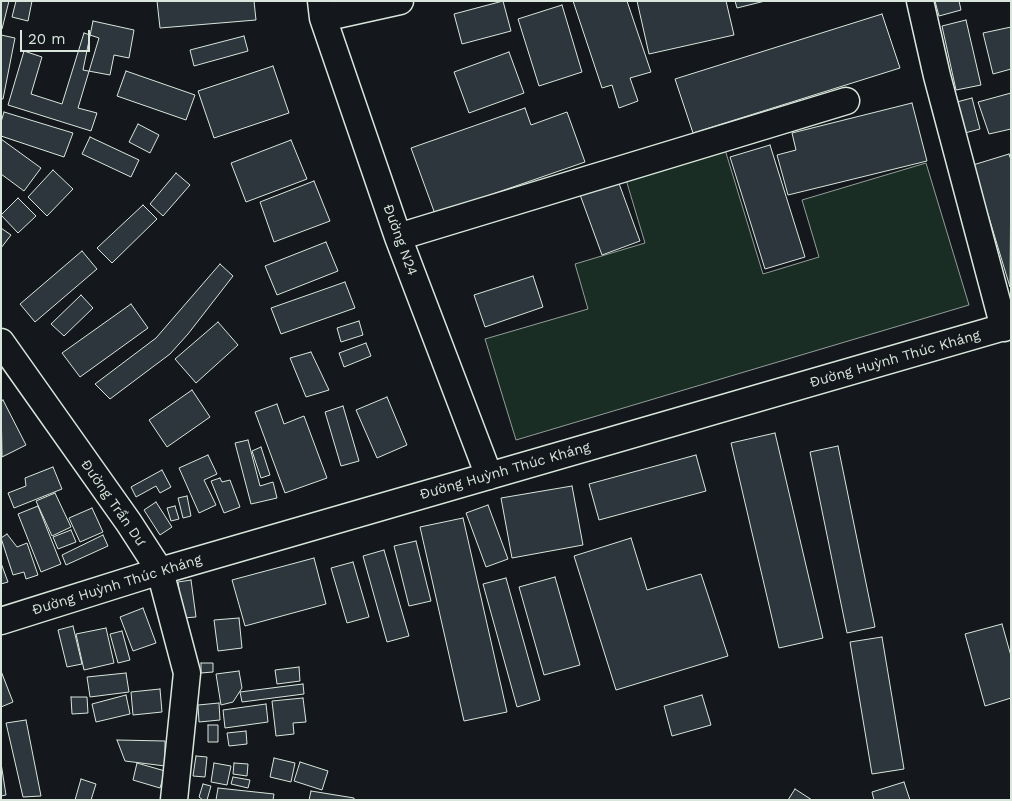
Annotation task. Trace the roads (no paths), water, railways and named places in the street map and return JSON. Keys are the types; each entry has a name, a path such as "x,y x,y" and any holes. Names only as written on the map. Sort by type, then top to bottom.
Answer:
{"street":[{"path":"322,10 400,1"},
{"path":"920,1 937,76 1007,327"},
{"name":"Đường N24","path":"322,10 398,238 489,476"},
{"path":"398,238 846,101"},
{"name":"Đường Huỳnh Thúc Kháng","path":"1,621 160,571 1007,327"},
{"name":"Đường Trần Dư","path":"1,342 129,523 160,571 187,673 174,800"}]}
